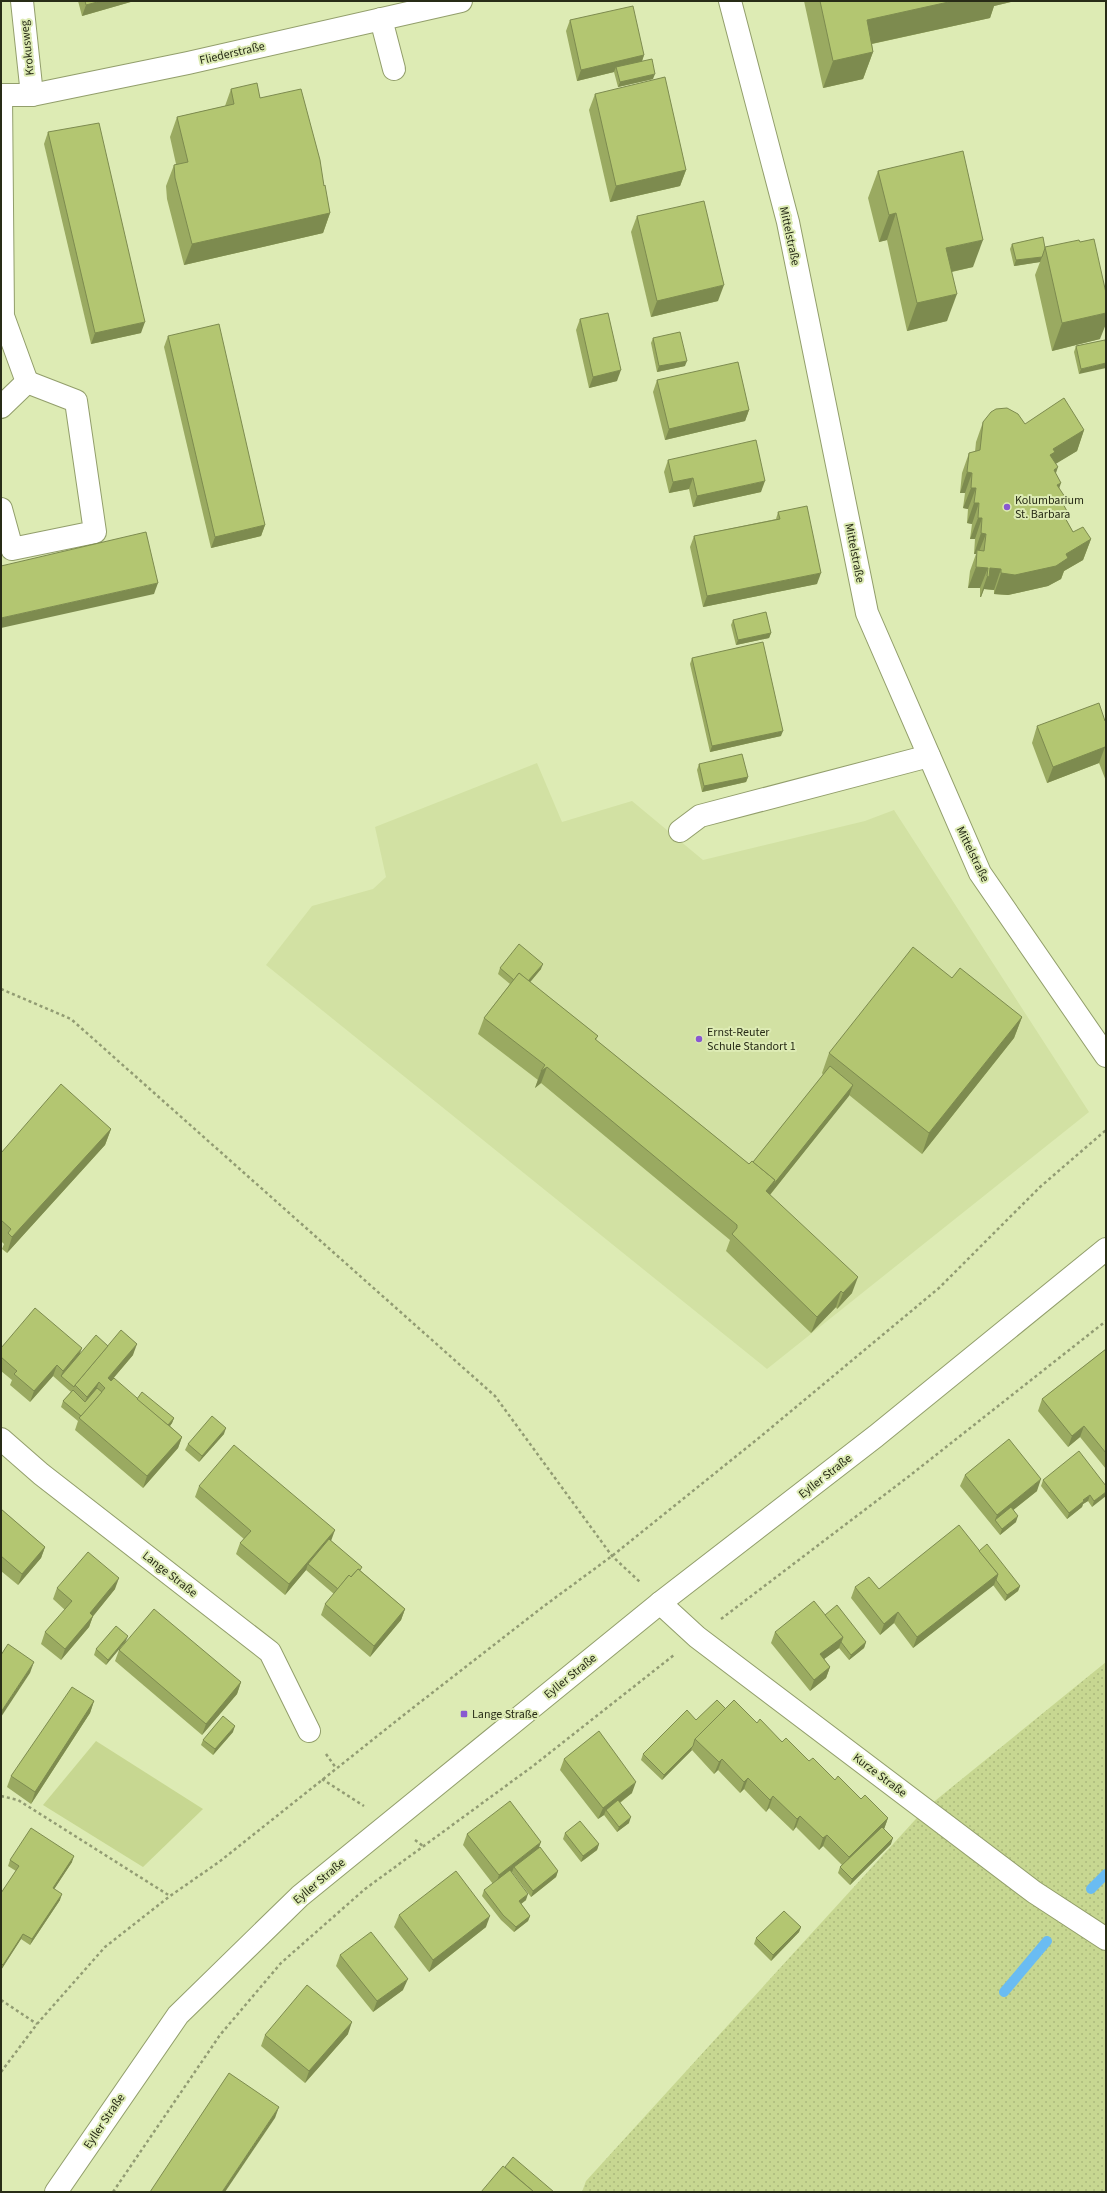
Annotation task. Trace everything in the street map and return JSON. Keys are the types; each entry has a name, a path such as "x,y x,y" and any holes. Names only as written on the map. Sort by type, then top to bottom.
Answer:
{"street":[{"name":"Krokusweg","path":"22,1 32,95"},
{"name":"Fliederstraße","path":"27,382 3,316 1,95 32,95 461,1"},
{"name":"Mittelstraße","path":"730,1 788,222 867,612 928,756 980,873 1106,1056"},
{"path":"381,19 394,69"},
{"path":"1,406 27,382 76,401 95,532 12,549 1,509"},
{"path":"680,831 700,816 928,756"},
{"name":"Eyller Straße","path":"56,2192 178,2015 241,1952 306,1891 660,1603 876,1436 1106,1249"},
{"name":"Lange Straße","path":"1,1439 41,1474 270,1652 309,1731"},
{"name":"Kurze Straße","path":"660,1603 697,1637 1034,1892 1106,1939"}],"path":[{"path":"1,989 70,1019 495,1396 612,1556 660,1603"},
{"path":"1,2072 38,2024 105,1947 170,1896 219,1862 404,1714 544,1606 612,1556 760,1437 939,1288 1040,1187 1106,1130"},
{"path":"113,2192 220,2035 281,1963 365,1889 533,1766 697,1637 908,1477 1106,1321"},
{"path":"1,1796 18,1800 170,1896"},
{"path":"1,2000 38,2024"}],"shaded area":[{"name":"Ernst-Reuter Schule Standort 1","path":"537,763 562,822 632,801 703,860 865,821 894,810 1089,1112 767,1369 266,965 312,906 373,889 386,877 375,827"},
{"path":"1106,1662 1106,2192 582,2192 586,2181 925,1809"},
{"path":"96,1741 203,1809 143,1867 43,1805"}],"building":[{"path":"85,1 101,1 86,5"},
{"path":"820,1 953,1 867,20 873,52 833,61"},
{"path":"633,6 644,55 581,70 570,20"},
{"path":"652,59 655,74 620,82 616,67"},
{"path":"665,77 686,170 616,186 595,94"},
{"path":"257,83 260,98 301,89 320,160 330,213 192,244 175,178 174,165 188,162 177,117 234,104 231,89"},
{"path":"99,123 145,322 95,333 48,132"},
{"path":"963,151 983,240 946,248 957,294 917,303 896,213 889,215 878,171"},
{"path":"704,201 724,285 657,301 637,216"},
{"path":"1043,237 1045,248 1042,257 1016,260 1012,244"},
{"path":"1094,239 1106,293 1106,313 1062,323 1045,247 1079,240 1080,242"},
{"path":"608,313 621,370 593,377 580,319"},
{"path":"219,324 265,525 215,537 168,336"},
{"path":"680,332 687,361 659,366 653,338"},
{"path":"1105,340 1106,363 1081,369 1076,346"},
{"path":"738,362 749,410 669,429 657,380"},
{"name":"Kolumbarium St. Barbara","path":"1064,398 1084,430 1053,449 1055,452 1050,455 1058,467 1054,470 1061,483 1057,485 1065,497 1061,500 1068,513 1064,516 1073,532 1083,527 1091,539 1066,554 1068,558 1056,566 1015,575 1001,573 1001,569 990,568 989,577 987,576 988,568 976,567 977,550 984,551 986,534 981,533 982,518 978,518 979,503 974,503 976,488 971,488 972,473 967,472 969,453 980,450 983,422 991,412 996,409 1007,408 1018,414 1025,424"},
{"path":"756,440 765,481 697,496 693,478 673,482 668,460"},
{"path":"807,506 821,573 707,596 694,536 780,519 778,512"},
{"path":"146,532 158,583 1,618 1,566"},
{"path":"766,612 771,633 738,640 733,620"},
{"path":"763,642 783,731 712,746 692,658"},
{"path":"1099,703 1105,721 1106,720 1106,750 1105,747 1053,767 1037,726"},
{"path":"742,754 748,777 704,786 699,764"},
{"path":"519,944 543,964 528,981 519,973 514,980 500,968"},
{"path":"913,947 952,978 960,968 1022,1017 929,1133 829,1053"},
{"path":"519,973 598,1036 595,1039 749,1164 752,1161 775,1180 766,1191 858,1277 843,1293 841,1291 817,1317 732,1234 737,1228 737,1225 547,1067 541,1071 545,1065 484,1018"},
{"path":"830,1066 853,1085 773,1185 775,1180 753,1162"},
{"path":"61,1084 111,1129 12,1237 8,1233 11,1229 1,1220 1,1153"},
{"path":"35,1308 82,1348 63,1371 57,1365 34,1391 14,1374 17,1371 1,1357 1,1348"},
{"path":"121,1330 137,1344 108,1378 111,1381 114,1378 182,1437 147,1476 79,1418 105,1388 99,1382 87,1397 75,1385"},
{"path":"96,1335 108,1346 74,1387 61,1376"},
{"path":"1106,1349 1106,1453 1084,1426 1072,1436 1042,1399"},
{"path":"97,1388 102,1392 81,1416 63,1401 73,1390 85,1402"},
{"path":"142,1392 174,1418 168,1425 137,1399"},
{"path":"212,1416 226,1428 202,1456 188,1444"},
{"path":"1009,1439 1041,1479 997,1515 965,1475"},
{"path":"234,1445 335,1530 289,1584 240,1543 251,1531 199,1486"},
{"path":"1079,1451 1106,1486 1106,1492 1094,1501 1090,1495 1069,1513 1043,1480"},
{"path":"1011,1507 1018,1516 1002,1529 995,1520"},
{"path":"1,1509 45,1547 22,1574 1,1556"},
{"path":"959,1525 998,1574 917,1637 898,1612 884,1624 855,1587 869,1577 879,1589"},
{"path":"329,1539 362,1567 360,1570 358,1569 351,1577 349,1575 338,1589 308,1564"},
{"path":"987,1544 1020,1586 1007,1595 996,1580 998,1574 979,1551"},
{"path":"88,1552 119,1578 90,1613 93,1616 65,1649 45,1632 72,1601 57,1588"},
{"path":"358,1569 405,1609 374,1646 325,1604 349,1575 351,1577"},
{"path":"814,1601 843,1637 820,1654 830,1667 814,1680 775,1632"},
{"path":"837,1605 866,1642 851,1655 841,1642 843,1637 825,1615"},
{"path":"154,1609 241,1682 206,1724 119,1650"},
{"path":"116,1626 128,1636 108,1660 96,1649"},
{"path":"8,1644 34,1662 1,1712 1,1655"},
{"path":"72,1687 94,1701 35,1792 11,1776"},
{"path":"717,1700 726,1709 695,1739 693,1746 664,1775 643,1754 687,1710 696,1720"},
{"path":"734,1700 757,1723 760,1719 782,1742 786,1738 809,1761 813,1758 835,1780 838,1776 861,1799 865,1795 888,1818 849,1857 827,1835 823,1838 800,1816 797,1819 773,1796 770,1800 748,1778 744,1782 722,1759 719,1762 695,1739"},
{"path":"223,1716 235,1726 215,1749 203,1740"},
{"path":"599,1731 636,1782 603,1808 564,1759"},
{"path":"618,1800 631,1817 619,1827 606,1810"},
{"path":"510,1801 541,1842 499,1875 467,1834"},
{"path":"580,1821 599,1844 583,1856 565,1833"},
{"path":"882,1827 893,1838 852,1879 840,1867"},
{"path":"31,1828 74,1856 53,1888 62,1894 32,1939 23,1934 3,1965 1,1963 1,1893 19,1866 10,1860"},
{"path":"540,1847 558,1871 533,1891 514,1867"},
{"path":"510,1870 528,1894 519,1901 530,1916 516,1927 503,1915 484,1890"},
{"path":"456,1871 490,1916 433,1960 399,1915"},
{"path":"784,1911 801,1927 773,1955 756,1938"},
{"path":"371,1932 408,1979 377,2001 340,1955"},
{"path":"307,1985 352,2022 309,2071 265,2035"},
{"path":"229,2073 279,2107 222,2192 150,2192"},
{"path":"513,2157 554,2192 534,2192 505,2167"},
{"path":"503,2166 534,2192 481,2192"}],"waterway":[{"path":"1091,1889 1106,1874"},
{"path":"1004,1992 1047,1941"}],"place":[{"name":"Kolumbarium St. Barbara","path":"1007,507"},
{"name":"Ernst-Reuter Schule Standort 1","path":"699,1039"},
{"name":"Lange Straße","path":"464,1714"}]}
